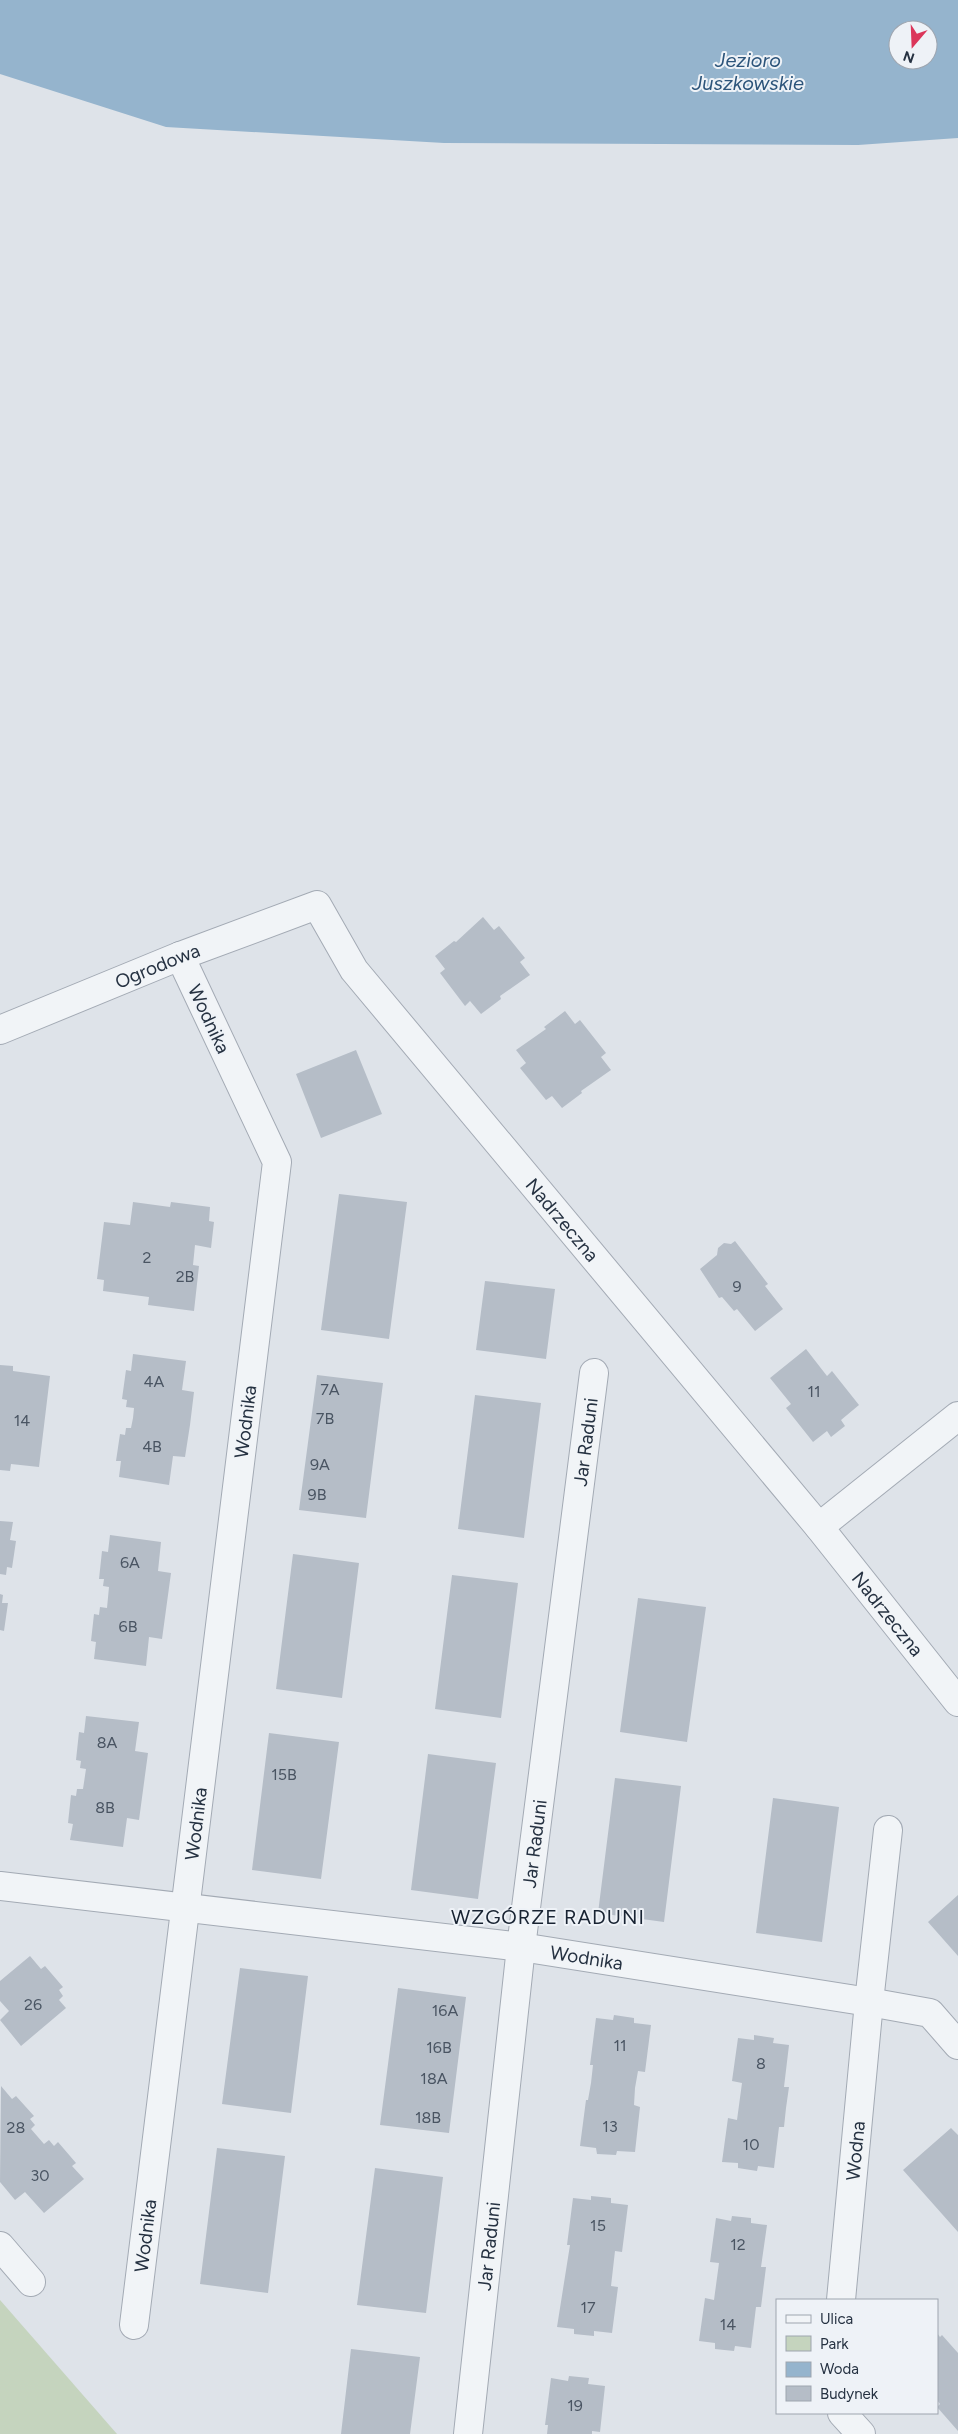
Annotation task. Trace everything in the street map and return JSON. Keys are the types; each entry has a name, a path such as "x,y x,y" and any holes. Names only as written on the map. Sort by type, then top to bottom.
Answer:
{"street":[{"name":"Ogrodowa","path":"0,1030 180,956 317,905"},
{"name":"Nadrzeczna","path":"317,905 354,970 819,1528 958,1702"},
{"name":"Wodnika","path":"134,2325 277,1162 180,956"},
{"name":"Jar Raduni","path":"468,2434 521,1947 594,1373"},
{"path":"819,1528 958,1416"},
{"name":"Wodna","path":"841,2299 869,2002 888,1830"},
{"name":"Wodnika","path":"0,1886 521,1947 869,2002"},
{"path":"869,2002 930,2013 958,2045"},
{"path":"0,2246 31,2282"},
{"path":"843,2414 861,2434"}],"green space":[{"path":"0,2300 117,2434 0,2434"}],"water":[{"name":"Jezioro Juszkowskie","path":"0,0 958,0 958,138 858,145 444,143 166,127 0,74"}],"building":[{"path":"483,917 494,930 499,926 525,958 520,962 530,975 500,996 501,999 481,1014 470,1001 465,1006 440,973 445,969 435,956 454,941 456,942"},
{"path":"565,1011 575,1024 580,1020 606,1053 601,1057 611,1070 581,1091 582,1093 562,1108 552,1096 546,1100 520,1068 526,1063 516,1050 546,1029 544,1027"},
{"path":"356,1050 382,1114 321,1138 296,1074"},
{"path":"339,1194 407,1202 389,1339 321,1330"},
{"path":"133,1202 170,1207 171,1202 210,1207 209,1221 214,1222 211,1248 195,1245 193,1265 199,1266 194,1311 148,1305 149,1297 103,1291 104,1280 97,1279 104,1222 130,1225"},
{"path":"735,1241 768,1284 765,1286 783,1309 755,1331 737,1309 734,1311 722,1297 719,1298 700,1269 717,1255 718,1248 724,1243 731,1244"},
{"path":"485,1281 555,1289 546,1359 476,1350"},
{"path":"806,1349 827,1376 832,1371 859,1405 841,1420 845,1426 831,1437 827,1431 813,1442 786,1408 791,1404 770,1378"},
{"path":"133,1354 186,1361 182,1390 194,1392 190,1425 185,1457 173,1456 169,1485 119,1477 121,1461 116,1461 120,1434 125,1435 126,1428 131,1428 133,1418 134,1408 126,1407 127,1400 122,1399 126,1370 131,1371"},
{"path":"0,1365 13,1366 13,1371 50,1376 39,1467 11,1464 10,1471 0,1470"},
{"path":"317,1375 383,1383 366,1518 299,1510"},
{"path":"475,1395 541,1403 524,1538 458,1529"},
{"path":"0,1521 13,1522 10,1540 16,1541 12,1568 7,1567 6,1575 0,1574"},
{"path":"110,1535 161,1542 158,1571 171,1573 162,1639 149,1637 146,1666 94,1659 96,1642 91,1641 94,1614 99,1615 100,1607 107,1608 109,1587 103,1586 104,1579 99,1579 102,1551 108,1552"},
{"path":"293,1554 359,1563 342,1698 276,1689"},
{"path":"452,1575 518,1583 501,1718 435,1709"},
{"path":"0,1594 3,1595 2,1603 8,1603 4,1631 0,1630"},
{"path":"638,1598 706,1607 687,1742 620,1732"},
{"path":"86,1716 139,1722 135,1751 148,1753 139,1820 127,1818 123,1847 70,1840 73,1824 68,1823 71,1795 76,1796 77,1789 83,1789 86,1769 80,1768 81,1761 76,1760 79,1732 84,1733"},
{"path":"269,1733 339,1742 321,1879 252,1870"},
{"path":"428,1754 496,1763 478,1899 411,1890"},
{"path":"615,1778 681,1786 664,1922 598,1913"},
{"path":"773,1798 839,1807 822,1942 756,1933"},
{"path":"958,1895 958,1956 928,1922"},
{"path":"30,1956 41,1969 45,1966 63,1987 59,1990 63,1996 59,2000 66,2008 21,2046 0,2020 9,2011 0,2001 0,1981"},
{"path":"240,1968 308,1976 291,2113 222,2104"},
{"path":"398,1988 466,1997 449,2133 380,2125"},
{"path":"614,2015 634,2018 634,2023 651,2025 645,2072 638,2071 635,2088 634,2105 640,2107 635,2152 617,2151 616,2155 597,2154 596,2148 580,2146 586,2100 588,2100 591,2083 593,2065 590,2065 596,2018 613,2020"},
{"path":"754,2035 774,2038 773,2043 789,2045 784,2087 789,2087 784,2127 779,2127 774,2168 758,2166 757,2171 738,2168 738,2163 722,2162 728,2118 737,2120 742,2083 732,2081 738,2038 754,2040"},
{"path":"1,2086 12,2099 16,2096 34,2116 30,2119 35,2125 31,2129 44,2144 49,2140 54,2146 58,2142 76,2163 72,2166 84,2179 44,2213 25,2192 15,2200 0,2182"},
{"path":"951,2128 958,2135 958,2232 903,2170"},
{"path":"217,2148 285,2156 268,2293 200,2284"},
{"path":"375,2168 443,2177 426,2313 357,2305"},
{"path":"591,2196 611,2198 611,2203 628,2205 622,2252 615,2251 611,2286 618,2287 612,2333 594,2331 594,2336 574,2334 574,2329 557,2327 570,2245 567,2245 573,2198 591,2200"},
{"path":"732,2216 751,2218 751,2223 767,2225 761,2267 766,2267 761,2307 756,2307 751,2348 735,2346 734,2351 715,2349 715,2343 699,2341 705,2298 714,2300 719,2263 710,2262 716,2218 731,2221"},
{"path":"938,2334 940,2337 942,2335 958,2353 958,2431 938,2408 940,2404 938,2401"},
{"path":"351,2349 420,2357 410,2434 341,2434"},
{"path":"569,2376 589,2378 588,2384 605,2386 600,2432 592,2431 592,2434 547,2434 548,2425 545,2425 551,2378 568,2381"}],"district":[{"name":"WZGÓRZE RADUNI","path":"548,1917"}]}
